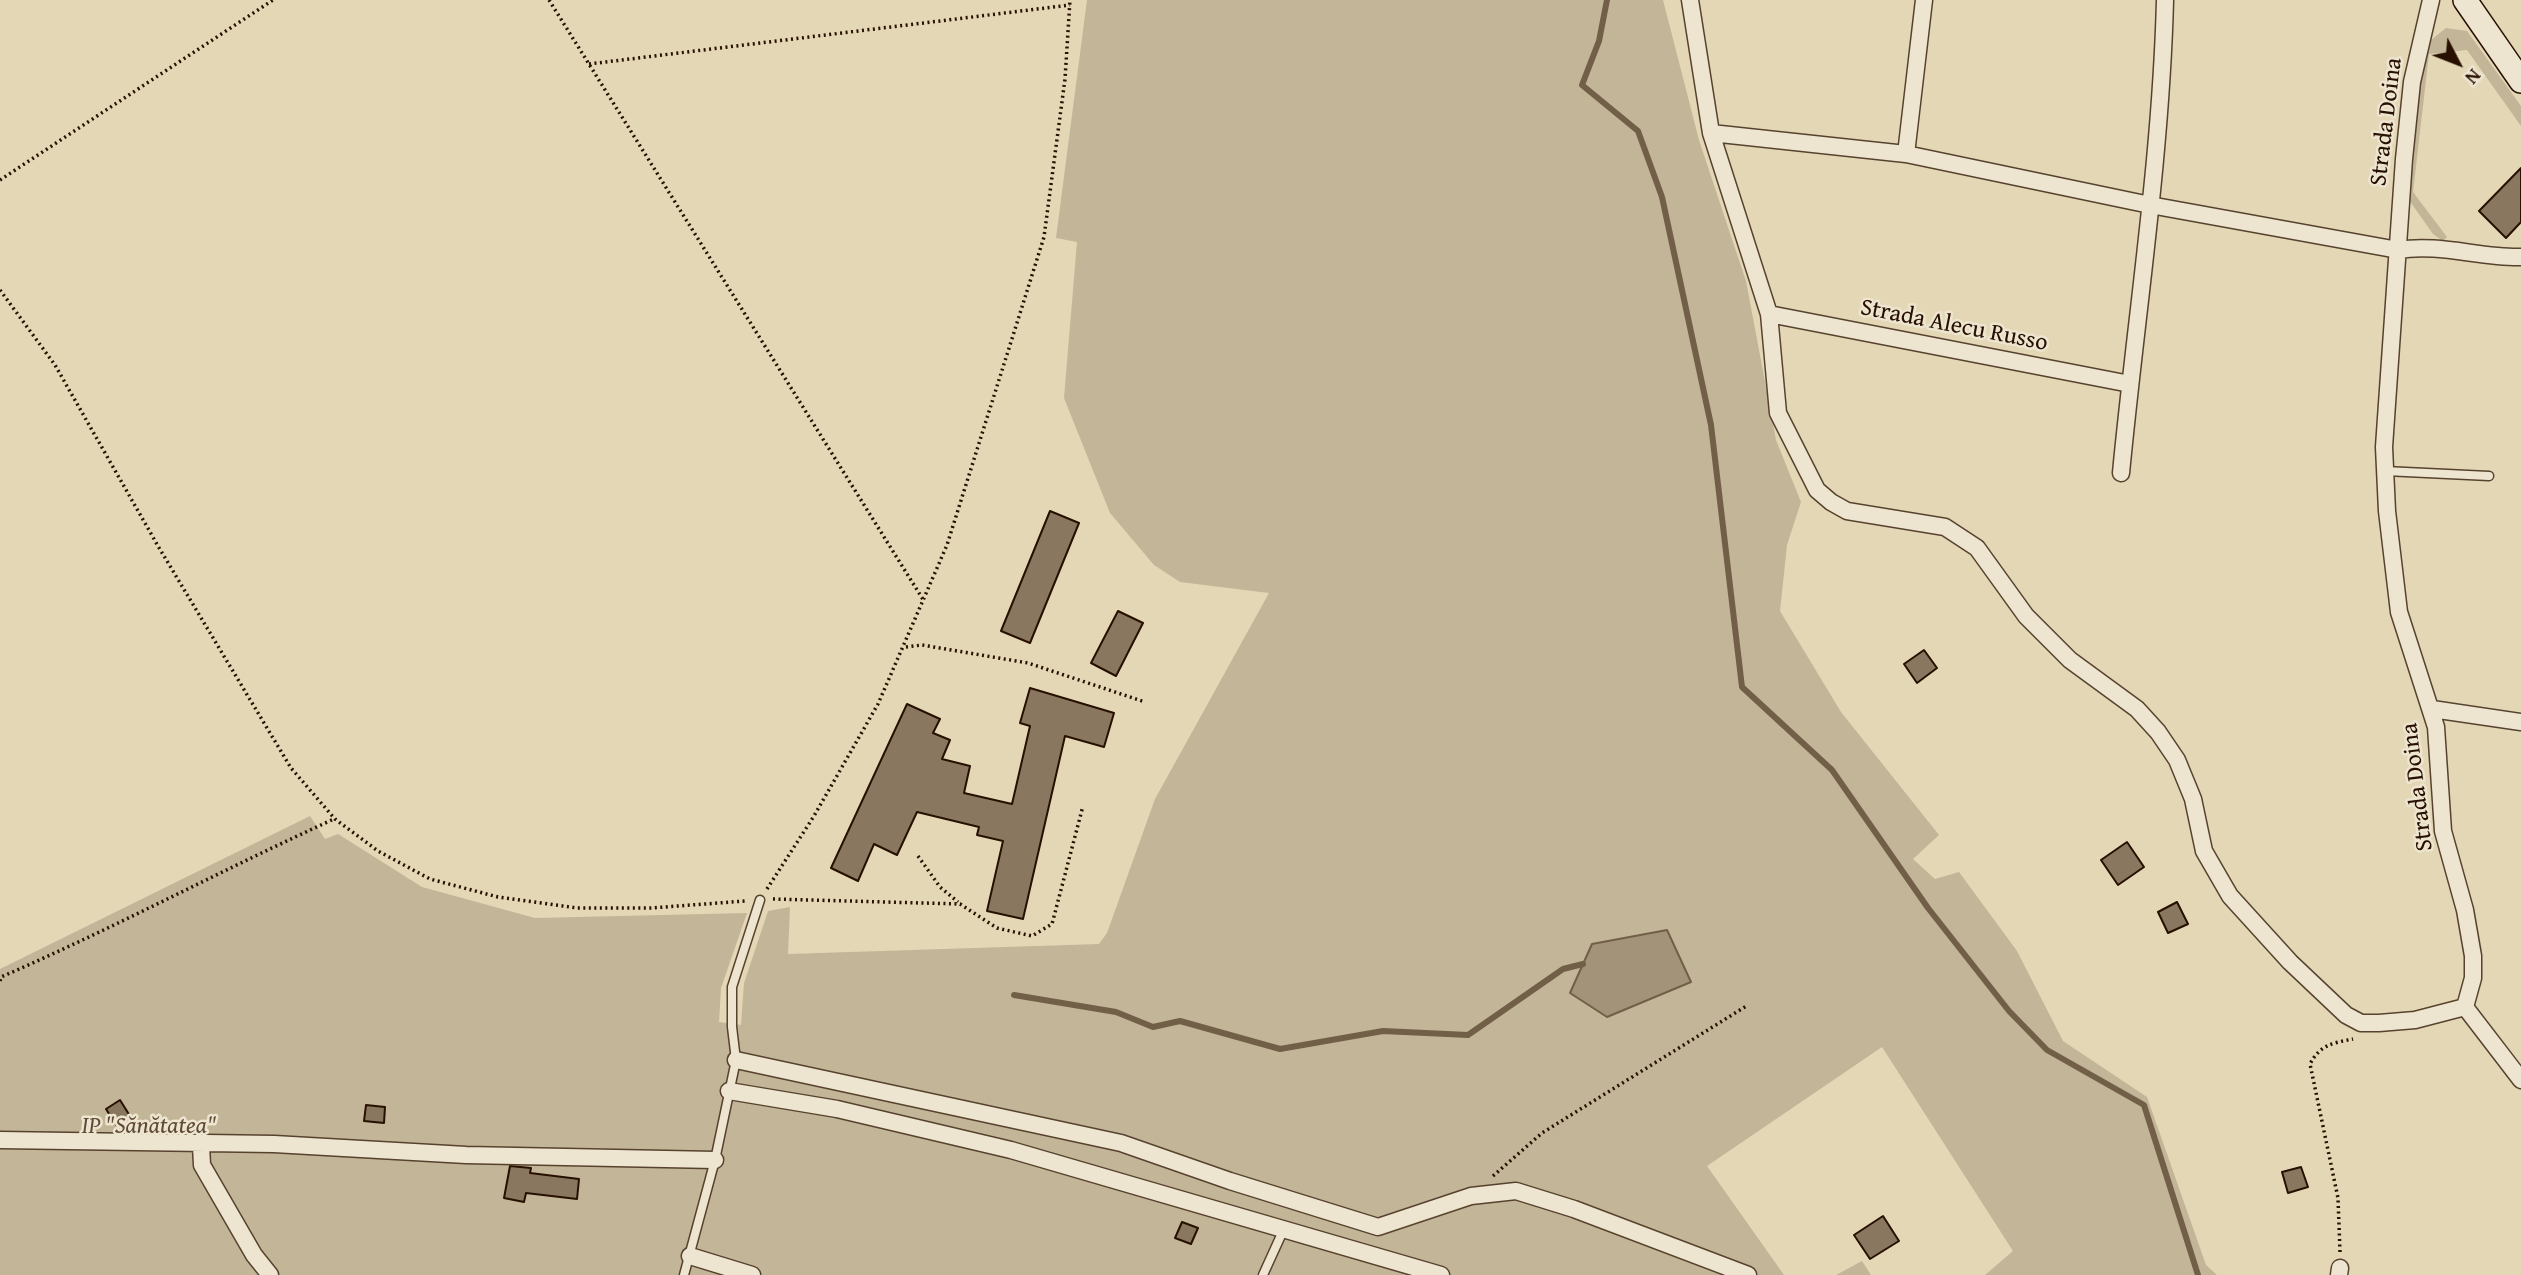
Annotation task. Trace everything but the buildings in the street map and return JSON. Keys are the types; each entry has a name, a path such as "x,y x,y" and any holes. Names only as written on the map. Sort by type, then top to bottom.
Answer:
{"street":[{"path":"1689,0 1710,133 1769,314 1778,413 1817,490 1830,502 1847,511 1945,527 1977,548 2026,616 2070,660 2137,709 2158,732 2178,760 2193,799 2208,860 2244,912 2290,962 2346,1015 2361,1023 2379,1023 2415,1020 2465,1007 2521,1080"},
{"path":"1906,154 1924,0"},
{"path":"2121,474 2150,205 2164,52 2165,0"},
{"name":"Strada Doina","path":"2431,0 2412,82 2387,401 2385,471 2399,612 2413,661 2432,709 2443,831 2465,910 2473,956 2473,978 2465,1007"},
{"path":"2465,0 2521,81"},
{"path":"1710,133 1906,154 2150,205 2398,250 2415,247 2490,258 2521,257"},
{"name":"Strada Alecu Russo","path":"1769,314 2130,384"},
{"path":"2432,709 2521,722"},
{"path":"736,1060 1121,1143 1230,1181 1378,1227 1471,1196 1516,1191 1574,1209 1748,1275"},
{"path":"729,1091 837,1109 1011,1150 1108,1176 1283,1231 1441,1275"},
{"path":"0,1140 274,1144 466,1154 715,1160"},
{"path":"201,1145 202,1165 254,1255 270,1275"},
{"path":"690,1256 752,1275"}],"lane":[{"path":"2385,471 2489,476"},
{"path":"684,1275 715,1160 736,1060 732,1027 732,987 760,900"},
{"path":"1263,1275 1283,1231"}],"path":[{"path":"0,180 273,0"},
{"path":"549,0 925,601"},
{"path":"589,64 1070,3 1065,79 1044,237 947,545 906,647 878,704 827,794 760,900"},
{"path":"0,290 55,365 158,546 291,768 335,819 378,851 430,879 498,897 577,908 651,908 790,897 960,904"},
{"path":"906,647 922,645 1028,663 1144,702"},
{"path":"918,856 940,887 960,904 997,928 1032,936 1052,924 1083,806"},
{"path":"0,981 1,977 108,930 251,857 335,819"},
{"path":"1471,1196 1542,1133 1748,1005"},
{"path":"2339,1271 2338,1198 2310,1064 2316,1053 2326,1045 2353,1038 2379,1023"}],"green space":[{"name":"IP \"Sănătatea\"","path":"1087,0 1663,0 1699,140 1746,281 1776,440 1801,502 1787,545 1780,611 1841,712 1939,835 1913,859 1935,879 1959,872 2017,951 2063,1041 2147,1097 2206,1265 2217,1275 1985,1275 2013,1251 1882,1047 1707,1166 1784,1275 0,1275 0,969 310,816 325,839 338,834 422,887 535,918 747,913 721,988 719,1022 741,1025 744,983 768,911 790,907 788,954 1099,944 1107,933 1155,799 1269,593 1180,582 1154,565 1110,513 1064,398 1077,242 1056,238"},
{"path":"2446,28 2467,31 2521,106 2521,126 2467,50 2429,54 2413,192 2447,237 2443,241 2433,234 2404,193 2425,50 2431,40"},
{"path":"1862,1261 1871,1275 1836,1275"}],"shaded area":[{"path":"1667,930 1691,982 1607,1017 1570,993 1592,944"}],"waterway":[{"path":"1607,0 1599,41 1582,85 1638,131 1662,197 1711,425 1742,687 1832,770 1928,908 2009,1011 2047,1050 2144,1105 2198,1275"},
{"path":"1014,995 1116,1012 1153,1027 1180,1021 1280,1049 1383,1031 1468,1035 1563,969 1583,964"}]}
